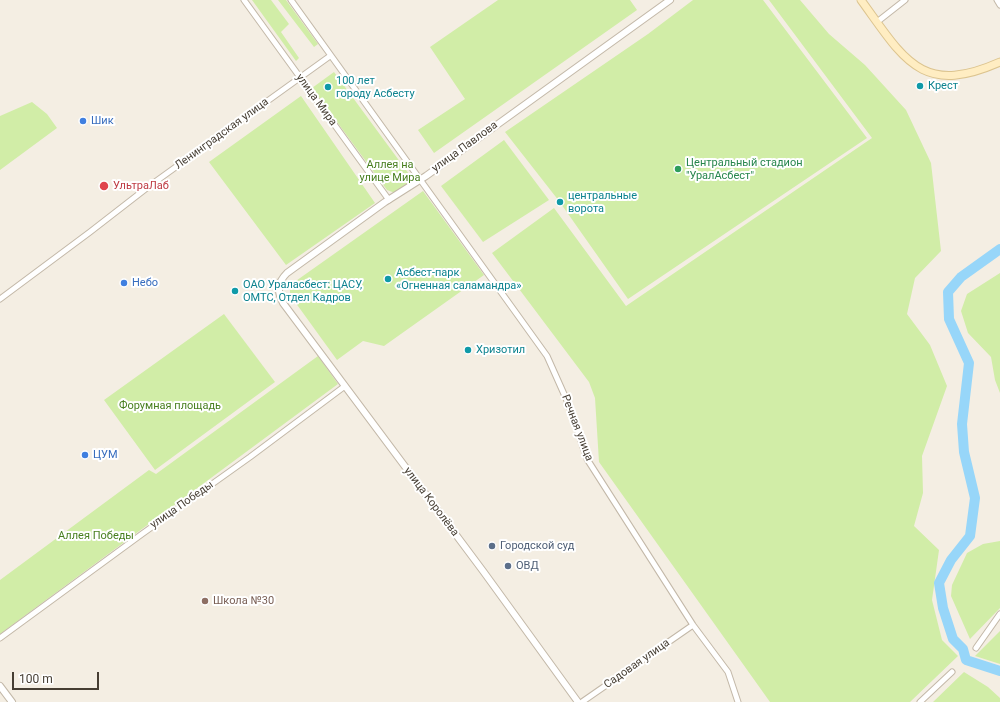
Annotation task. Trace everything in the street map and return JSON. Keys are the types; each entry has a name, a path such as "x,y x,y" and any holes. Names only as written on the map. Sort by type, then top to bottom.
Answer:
{"main road":[{"path":"861,0 905,57 923,70 933,74 947,76 968,74 1000,62"}],"street":[{"name":"улица Мира","path":"244,0 389,200"},
{"path":"291,0 420,180"},
{"name":"улица Павлова","path":"283,303 278,294 278,287 280,280 287,273 389,200 420,180 670,0"},
{"path":"877,22 905,0"},
{"path":"996,0 1000,5"},
{"name":"Ленинградская улица","path":"0,299 148,187 330,56"},
{"name":"Речная улица","path":"420,180 547,356 568,403 587,459 693,625 728,672 738,702"},
{"name":"улица Королёва","path":"283,303 483,571 578,702"},
{"name":"улица Победы","path":"0,638 250,457 345,386"},
{"path":"976,648 1000,614"},
{"name":"Садовая улица","path":"582,702 693,625"},
{"path":"920,702 952,672"},
{"path":"0,686 12,702"}],"green space":[{"path":"252,0 271,0 289,24 281,32 299,58 296,61"},
{"path":"278,0 286,0 318,44 314,47"},
{"path":"498,0 630,0 637,10 434,153 418,130 465,99 430,47"},
{"name":"Центральный стадион \"УралАсбест\"","path":"693,0 763,0 867,138 628,299 559,201 505,132 648,34"},
{"path":"769,0 800,0 829,34 865,65 906,110 931,163 941,251 915,278 907,314 930,345 947,386 922,456 923,493 914,526 939,550 932,600 942,640 958,656 910,702 770,702 599,462 595,398 589,382 492,253 554,208 626,306 872,138"},
{"name":"Аллея на улице Мира","path":"334,72 409,174 409,183 395,193 387,190 312,88"},
{"path":"301,96 375,203 286,265 209,162"},
{"path":"32,102 47,114 57,128 0,170 0,116"},
{"path":"504,140 549,200 483,242 441,186"},
{"name":"Асбест-парк «Огненная саламандра»","path":"423,191 484,275 384,346 363,341 337,360 290,295 290,288 293,283"},
{"path":"1000,273 1000,393 995,380 991,357 968,333 961,311 967,294"},
{"name":"Форумная площадь","path":"224,314 275,382 155,470 104,400"},
{"name":"Аллея Победы","path":"318,356 338,384 0,634 0,580 149,470 156,474"},
{"path":"1000,541 1000,608 970,639 951,596 952,585 967,553 983,544"},
{"path":"1000,631 1000,664 975,656"},
{"path":"964,672 988,687 1000,698 1000,702 933,702"}],"waterway":[{"path":"1000,249 961,277 948,292 949,319 969,363 962,424 964,452 975,498 970,536 951,560 939,583 943,608 953,639 963,649 966,660 1000,671"}],"place":[{"name":"Крест","path":"920,86"},
{"name":"100 лет городу Асбесту","path":"328,87"},
{"name":"Шик","path":"83,121"},
{"name":"Центральный стадион \"УралАсбест\"","path":"678,169"},
{"name":"УльтраЛаб","path":"104,186"},
{"name":"центральные ворота","path":"560,202"},
{"name":"Асбест-парк «Огненная саламандра»","path":"388,279"},
{"name":"Небо","path":"124,283"},
{"name":"ОАО Ураласбест: ЦАСУ, ОМТС, Отдел Кадров","path":"235,291"},
{"name":"Хризотил","path":"468,350"},
{"name":"ЦУМ","path":"85,455"},
{"name":"Городской суд","path":"492,546"},
{"name":"ОВД","path":"508,566"},
{"name":"Школа №30","path":"205,601"}]}
